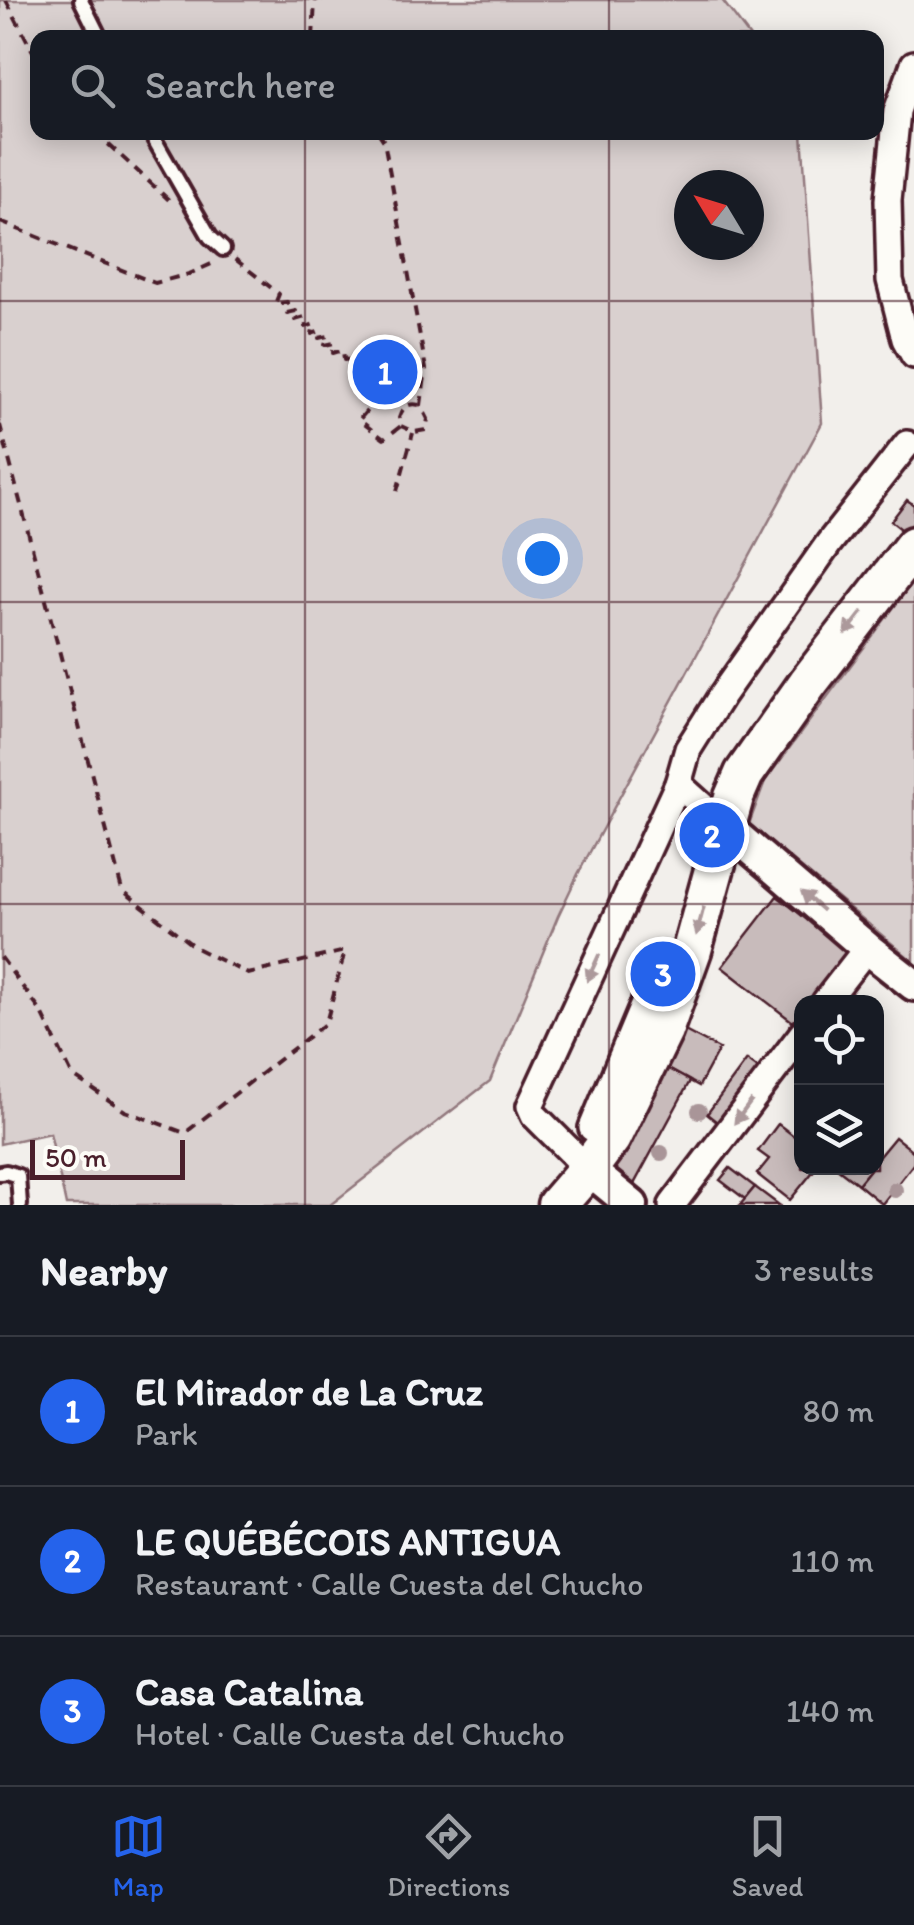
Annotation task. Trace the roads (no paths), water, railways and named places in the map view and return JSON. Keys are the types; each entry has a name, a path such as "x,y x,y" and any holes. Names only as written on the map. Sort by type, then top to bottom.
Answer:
{"main road":[{"path":"557,1205 663,1031 692,950 734,797 744,774 808,683 914,546"}],"street":[{"path":"914,64 897,112 888,200 890,280 914,354"},
{"path":"632,1205 580,1162 534,1115 530,1106 678,784 688,749 829,542 907,444"},
{"path":"678,784 914,985"},
{"path":"830,995 867,948"},
{"path":"601,1133 662,962"},
{"path":"672,1205 794,1045"}],"lane":[{"path":"81,0 96,30"},
{"path":"155,140 210,238 223,249"},
{"path":"0,1173 18,1176 20,1205"}],"place":[{"name":"El Mirador de La Cruz","path":"385,372"},
{"name":"LE QUÉBÉCOIS ANTIGUA","path":"712,835"},
{"name":"Casa Catalina","path":"663,974"}]}
